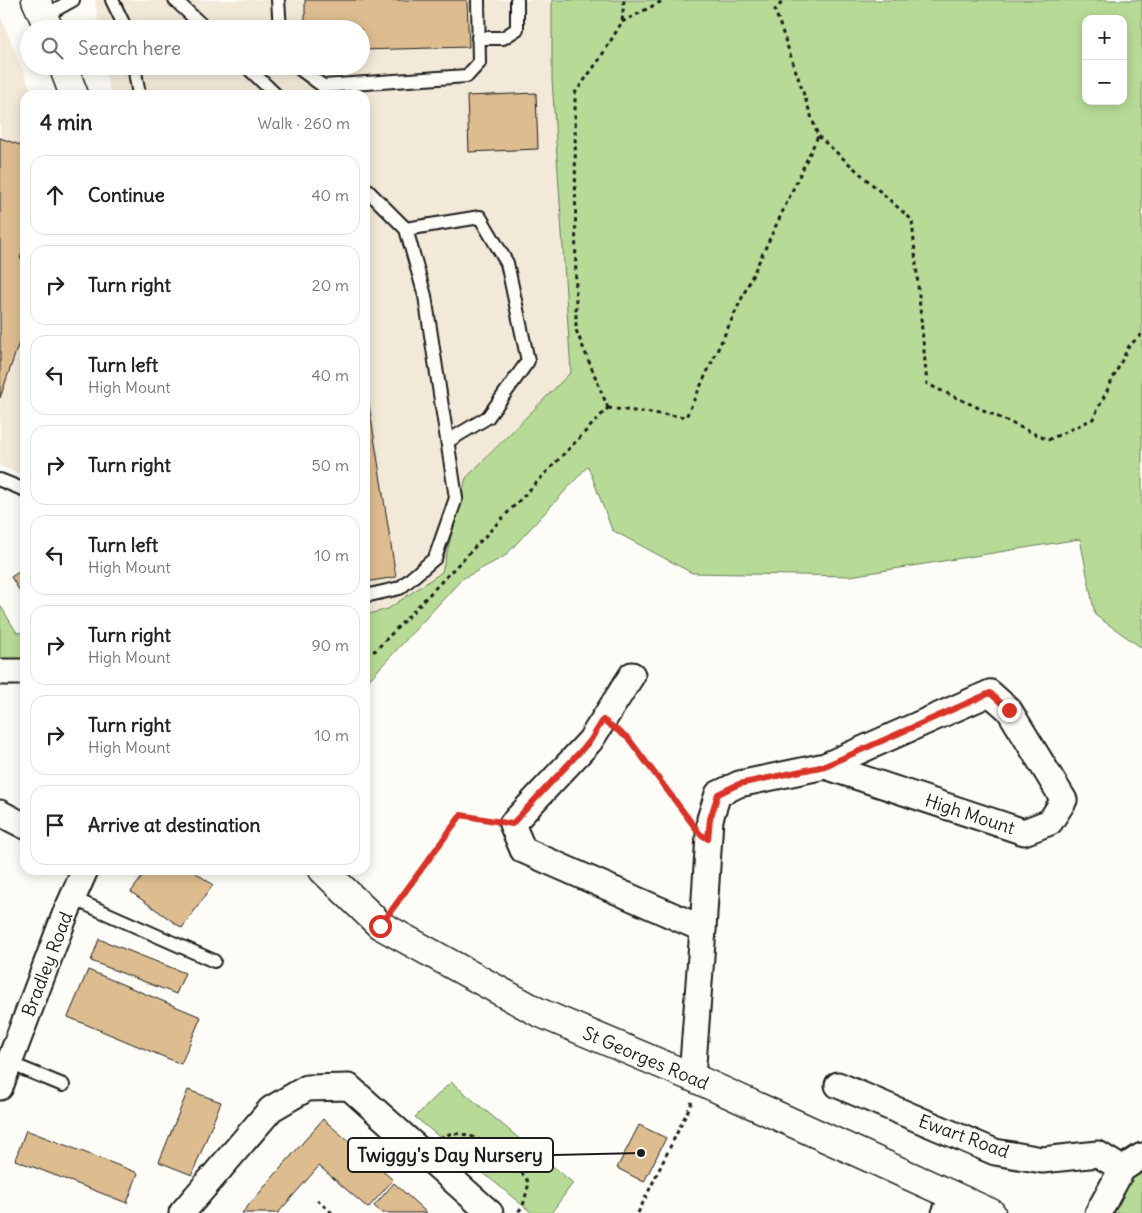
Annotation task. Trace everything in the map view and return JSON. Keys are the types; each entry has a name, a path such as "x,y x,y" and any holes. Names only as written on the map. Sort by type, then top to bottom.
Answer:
{"street":[{"path":"66,75 72,90"},
{"path":"0,672 20,672"},
{"path":"632,675 590,741 512,824 523,850 703,929"},
{"name":"High Mount","path":"697,1079 708,839 710,819 718,794 739,784 825,766 990,693 1009,710 1064,800 1050,822 1024,832 825,766"},
{"path":"0,813 20,823"},
{"name":"Bradley Road","path":"0,1087 72,898 83,875"},
{"name":"St Georges Road","path":"328,875 380,926 538,1012 697,1079 950,1204 991,1213"},
{"name":"Ewart Road","path":"838,1086 995,1152 1042,1160 1098,1154 1132,1162 1098,1213"},
{"path":"182,1213 271,1109 306,1088 349,1087 490,1213"}],"lane":[{"path":"43,15 73,0"},
{"path":"112,0 122,20"},
{"path":"175,0 196,20"},
{"path":"278,0 279,20"},
{"path":"308,75 323,86 467,76 478,63 478,0"},
{"path":"478,38 503,38 517,29 517,0"},
{"path":"136,75 138,90"},
{"path":"255,75 271,90"},
{"path":"370,193 406,228 425,296 456,498 435,558 400,588 370,595"},
{"path":"406,228 480,217 507,263 528,361 488,417 448,440"},
{"path":"0,480 20,488"},
{"path":"72,898 214,961"},
{"path":"9,1063 63,1085"}],"path":[{"path":"608,408 576,330 575,93 599,60 622,22 624,0"},
{"path":"622,22 664,0"},
{"path":"784,0 775,10 818,136 912,220 927,384 1048,440 1093,419 1129,346 1142,334"},
{"path":"608,408 686,416 818,136"},
{"path":"370,650 375,651 608,408"},
{"path":"603,720 628,738 700,834 708,839"},
{"path":"380,926 461,815 512,824"},
{"path":"638,1213 697,1079"},
{"path":"423,1153 440,1138 452,1133 468,1135 508,1154 529,1183 523,1206 517,1213"},
{"path":"317,1200 332,1213"}],"shaded area":[{"path":"95,0 552,0 552,79 571,372 466,478 442,572 388,610 370,614 370,90 110,90 106,75 370,75 370,20 98,20"},
{"path":"0,15 20,63 20,75 25,75 31,90 20,90 20,474 0,466"}],"green space":[{"path":"552,0 1142,0 1142,648 1095,615 1080,539 850,576 692,573 612,530 588,466 505,556 462,579 370,679 370,614 388,609 442,572 466,478 571,372 552,79"},
{"path":"0,605 17,633 20,633 20,659 0,660"},
{"path":"451,1082 573,1183 551,1213 532,1213 415,1117"},
{"path":"1142,1166 1142,1213 1111,1213 1125,1181"}],"building":[{"path":"305,0 467,0 469,47 370,50 370,20 305,20"},
{"path":"536,93 538,149 469,152 467,96"},
{"path":"0,138 20,145 20,340 0,398"},
{"path":"370,411 396,577 370,581"},
{"path":"20,571 20,591 11,577"},
{"path":"143,875 199,875 213,885 182,928 131,892"},
{"path":"99,939 185,973 176,994 91,961"},
{"path":"88,970 201,1017 181,1064 68,1017"},
{"path":"188,1090 221,1102 192,1175 159,1162"},
{"path":"323,1119 393,1180 368,1208 319,1166 278,1213 242,1213"},
{"path":"639,1125 666,1138 644,1182 617,1168"},
{"path":"26,1130 138,1173 127,1203 15,1160"},
{"path":"394,1183 427,1213 382,1213 374,1206"}],"place":[{"name":"Twiggy's Day Nursery","path":"641,1153"}],"route":[{"path":"380,926 461,815 512,824 590,741 603,720 628,738 700,834 708,839 710,819 718,794 739,784 825,766 990,693 1009,710"}]}
